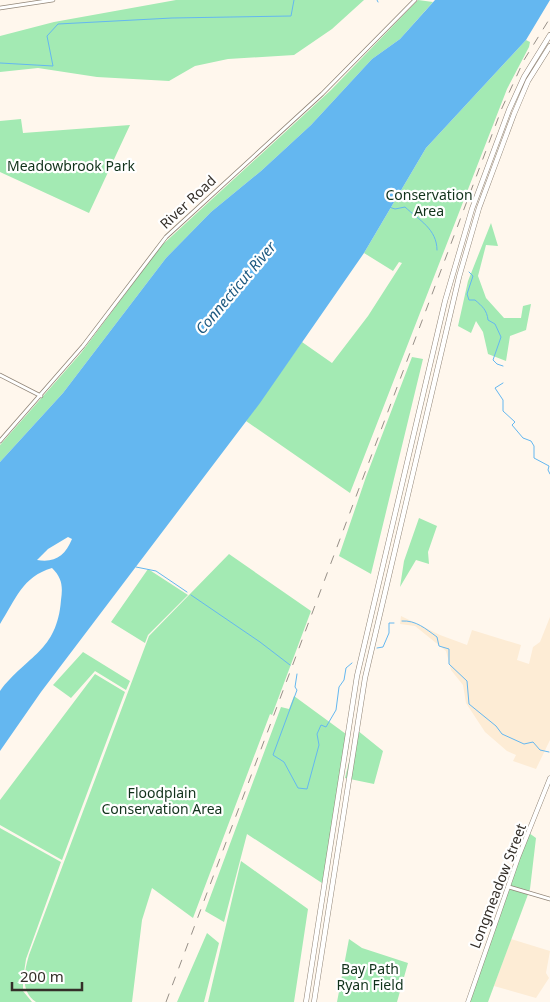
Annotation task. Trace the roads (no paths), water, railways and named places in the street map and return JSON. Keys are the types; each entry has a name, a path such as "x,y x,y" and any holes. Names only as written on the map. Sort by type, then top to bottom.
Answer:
{"highway":[{"path":"306,1002 352,702 380,574 443,309 462,239 512,101 528,68 550,35"},
{"path":"314,1002 360,705 388,576 468,242 520,98 550,46"}],"main road":[{"name":"Longmeadow Street","path":"468,1002 550,778"}],"street":[{"path":"0,8 53,0"},
{"name":"River Road","path":"0,441 85,344 166,237 322,94 415,0"},
{"path":"0,375 41,396"},
{"path":"509,886 550,899"}],"water":[{"name":"Connecticut River","path":"435,0 550,0 526,40 426,148 364,253 260,403 41,692 0,751 0,691 39,652 54,631 62,590 60,579 52,568 42,572 33,577 21,590 0,624 0,462 63,393 166,258 211,212 261,171 311,125 372,59 400,39","holes":["68,537 72,539 66,550 59,557 43,561 37,560 48,549"]}],"waterway":[{"path":"0,63 53,66 47,36 58,24 172,18 291,16 294,0"},
{"path":"389,207 395,209 405,207 421,221 434,236 437,250"},
{"path":"469,272 473,276 467,294 469,300 475,300 480,304 488,320 495,324 501,337 493,360 503,366"},
{"path":"503,383 495,388 503,400 503,411 515,422 512,425 523,438 531,441 534,446 534,458 549,466 550,474"},
{"path":"136,567 156,571 187,592"},
{"path":"191,595 290,665"},
{"path":"402,621 412,622 421,626 437,637 439,646 449,649 449,664 467,681 469,704 496,726 502,734 524,744 533,742 540,750 549,752"},
{"path":"377,648 383,647 389,633 389,623 394,623"},
{"path":"297,674 295,687 297,690 273,755 284,762 298,788 307,789 319,745 317,734 321,725 326,727 336,710 339,687 344,680 346,668 352,663"}],"railway":[{"path":"166,1002 502,108 524,60 550,18"}],"park label":[{"name":"Meadowbrook Park","path":"71,166"},
{"name":"Conservation Area","path":"429,204"},
{"name":"Floodplain Conservation Area","path":"162,802"},
{"name":"Bay Path Ryan Field","path":"370,978"}]}
